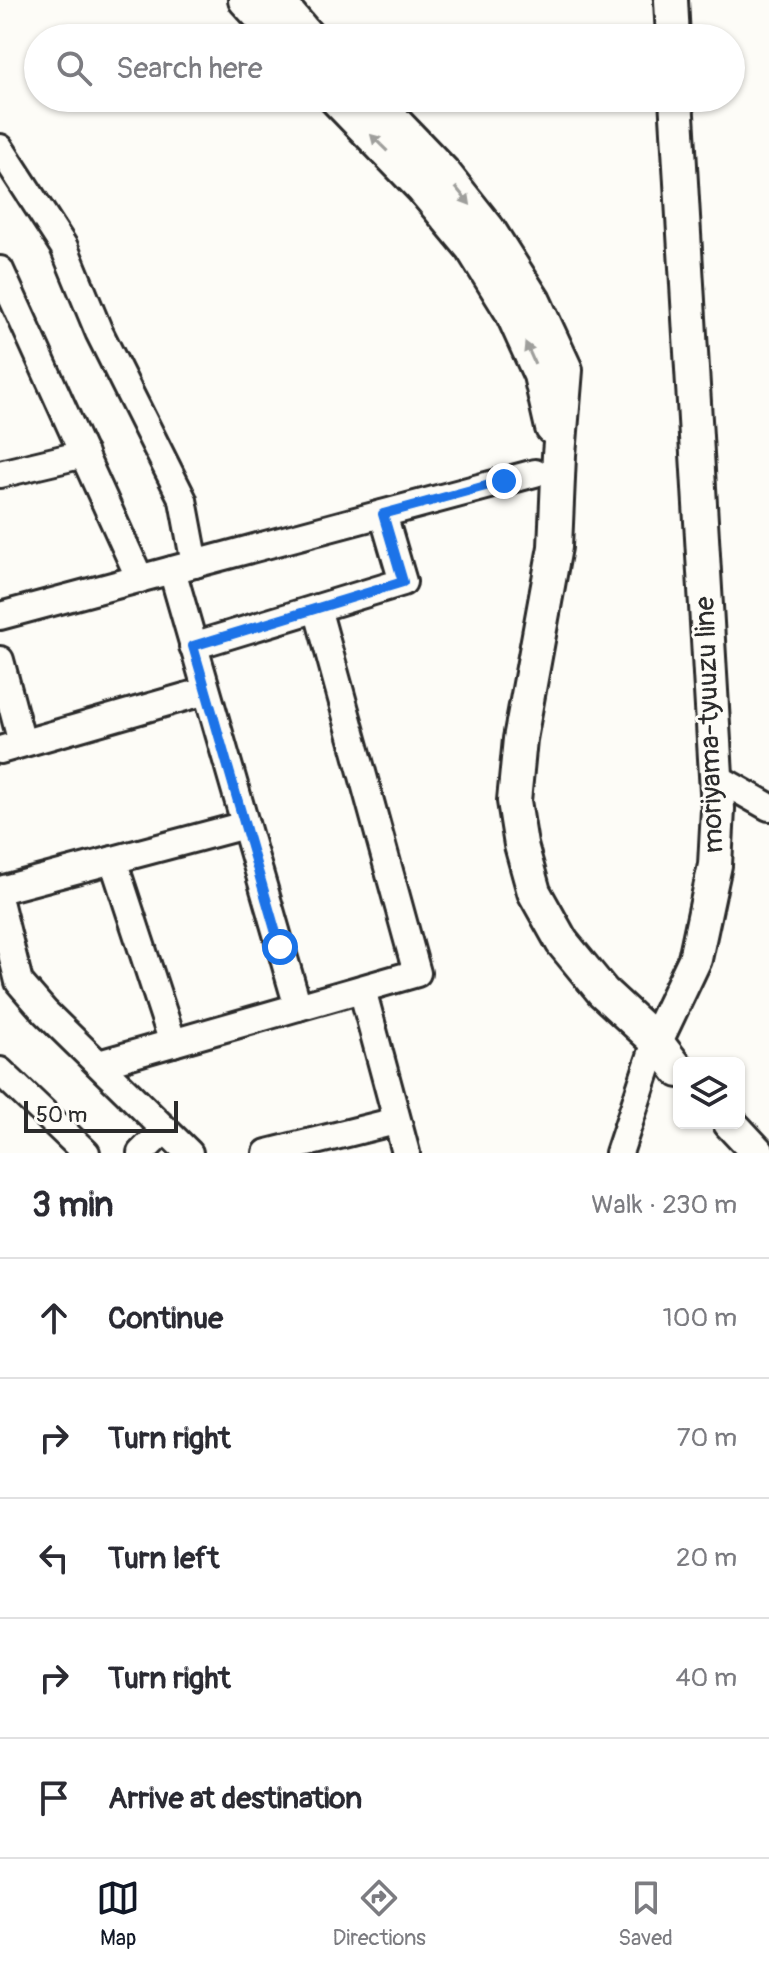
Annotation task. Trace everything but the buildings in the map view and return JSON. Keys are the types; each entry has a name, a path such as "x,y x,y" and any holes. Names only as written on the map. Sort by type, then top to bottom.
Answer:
{"main road":[{"path":"245,0 267,24"},
{"path":"277,0 297,24"},
{"path":"671,0 672,24"},
{"path":"349,112 423,189 480,261 511,311 540,375 555,547 520,739 514,801 521,845 534,892 562,942 603,992 656,1041 673,1063"},
{"path":"385,112 453,184 489,230 534,301 566,370 547,464"},
{"name":"moriyama-tyuuzu line","path":"656,1041 695,959 715,865 718,809 677,112"},
{"path":"736,1129 758,1153"}],"street":[{"path":"0,148 64,247 99,332 183,500 183,567 193,646 298,1007"},
{"path":"0,270 140,579"},
{"path":"0,474 84,454"},
{"path":"0,616 383,514 547,464"},
{"path":"193,646 403,582 383,514"},
{"path":"99,1064 417,973 317,608"},
{"path":"0,660 11,746 206,691"},
{"path":"716,777 769,807"},
{"path":"0,890 245,825"},
{"path":"113,860 173,1043"},
{"path":"0,905 19,982 189,1153"},
{"path":"362,989 406,1153"},
{"path":"619,1153 656,1041"},
{"path":"0,1071 86,1153"},
{"path":"267,1153 396,1121"},
{"path":"141,1153 165,1129"}],"route":[{"path":"280,947 193,646 403,582 383,514 504,481"}]}
